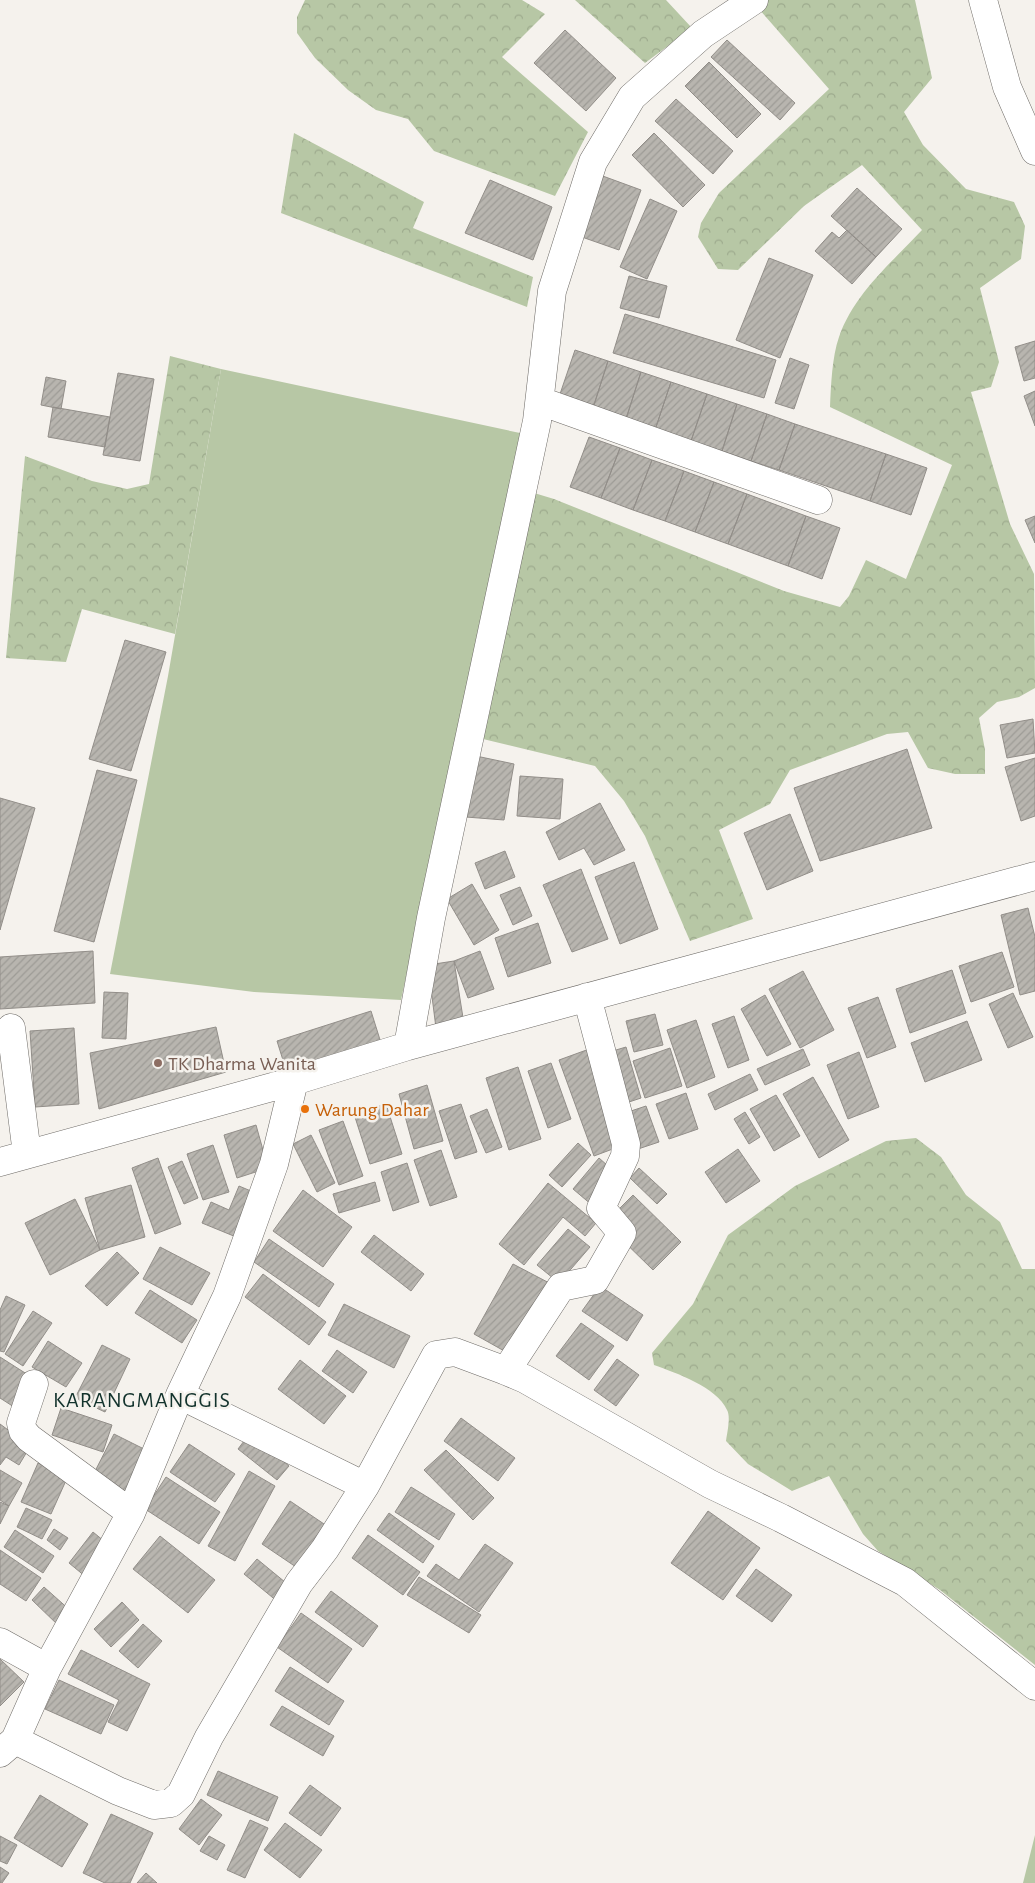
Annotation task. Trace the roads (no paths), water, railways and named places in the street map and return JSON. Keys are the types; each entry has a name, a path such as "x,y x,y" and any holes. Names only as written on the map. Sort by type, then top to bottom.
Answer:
{"street":[{"path":"408,1046 431,918 537,421 552,291 593,162 632,97 703,34 754,0"},
{"path":"983,0 1007,87 1035,151"},
{"path":"540,402 818,500"},
{"path":"0,1162 294,1081 408,1046 1035,876"},
{"path":"506,1371 561,1287 595,1280 622,1233 602,1208 625,1156 626,1144 587,997"},
{"path":"11,1028 27,1154"},
{"path":"294,1081 274,1164 227,1296 180,1395 131,1513 47,1668 8,1747 154,1806 171,1803 181,1794 209,1737 299,1583 325,1549 365,1486 436,1355 455,1352 524,1379 710,1484 781,1518 905,1582 1035,1686"},
{"path":"34,1384 21,1423 23,1431 29,1438 131,1513"},
{"path":"180,1395 365,1486"},
{"path":"0,1642 47,1668"}],"place":[{"name":"TK Dharma Wanita","path":"158,1063"},
{"name":"Warung Dahar","path":"305,1109"}],"district":[{"name":"KARANGMANGGIS","path":"142,1399"}]}
